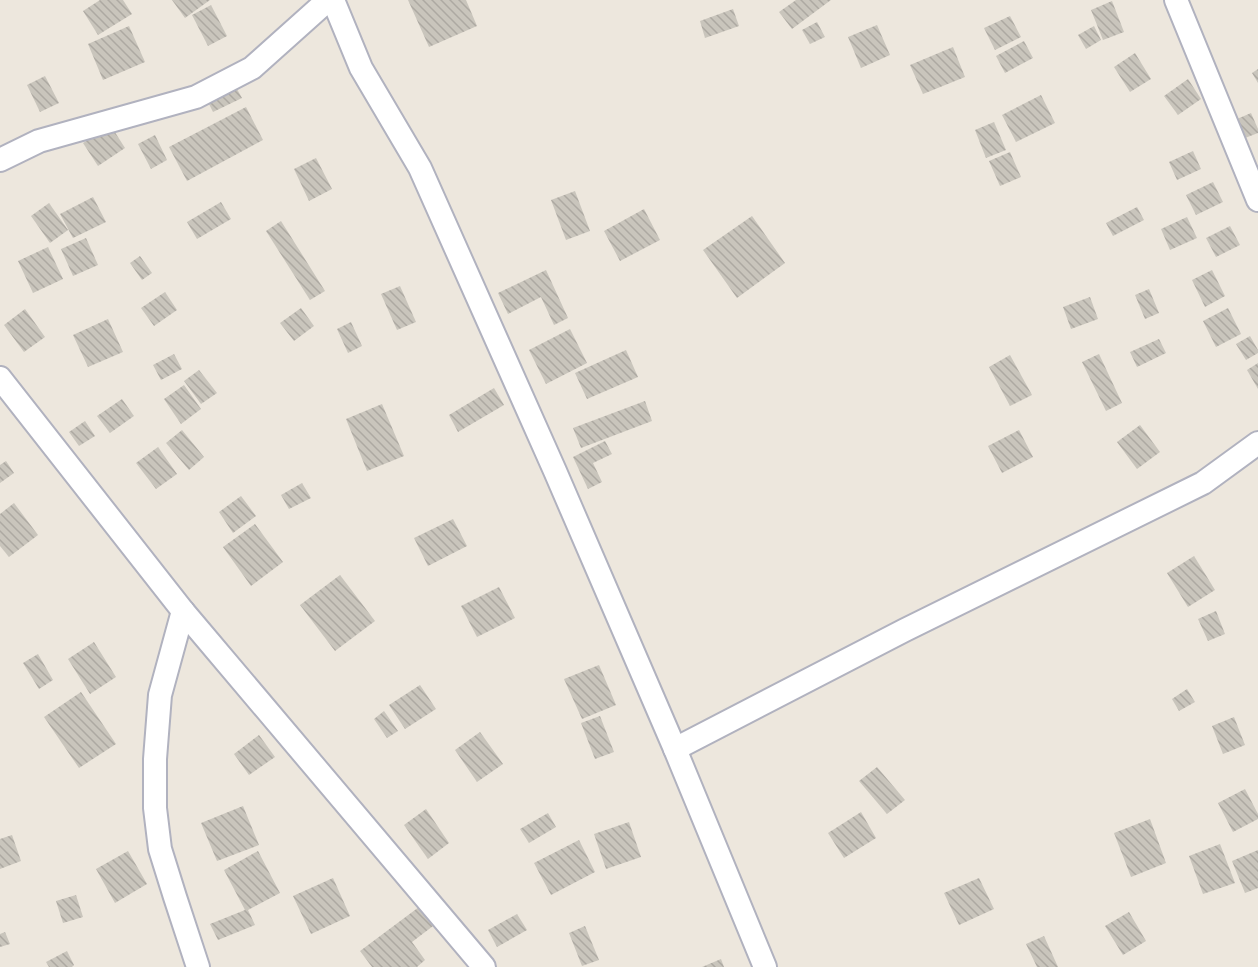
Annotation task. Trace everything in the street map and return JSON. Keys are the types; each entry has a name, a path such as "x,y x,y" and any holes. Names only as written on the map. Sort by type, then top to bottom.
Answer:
{"street":[{"path":"0,160 39,141 196,97 252,68 328,0"},
{"path":"333,0 361,68 420,168 555,471 675,749 765,967"},
{"path":"1176,0 1258,200"},
{"path":"0,378 183,611 484,967"},
{"path":"675,749 905,630 1203,483 1258,443"},
{"path":"183,611 160,695 155,759 155,808 160,849 198,967"}],"building":[{"path":"100,0 123,0 132,14 98,35 83,11"},
{"path":"172,0 210,0 185,18"},
{"path":"408,0 466,0 477,26 429,47"},
{"path":"796,0 831,0 792,29 779,12"},
{"path":"1112,1 1124,32 1103,40 1091,10"},
{"path":"211,5 227,36 208,46 192,15"},
{"path":"733,9 739,26 705,38 700,21"},
{"path":"1010,16 1021,37 995,50 984,28"},
{"path":"817,22 825,37 810,44 802,30"},
{"path":"877,25 890,55 861,68 848,37"},
{"path":"129,26 145,62 103,80 88,44"},
{"path":"1094,26 1101,40 1086,49 1078,35"},
{"path":"1024,41 1033,58 1005,73 996,56"},
{"path":"953,47 965,77 923,94 910,65"},
{"path":"1135,53 1151,79 1130,92 1114,67"},
{"path":"1258,69 1258,83 1252,73"},
{"path":"45,76 59,103 40,112 27,85"},
{"path":"1188,79 1201,99 1178,115 1164,96"},
{"path":"233,82 242,98 213,112 205,96"},
{"path":"1041,95 1055,123 1016,142 1002,115"},
{"path":"246,107 263,140 187,181 169,147"},
{"path":"1251,113 1258,133 1245,138 1237,119"},
{"path":"994,122 1006,150 986,158 975,130"},
{"path":"111,126 125,148 98,166 83,143"},
{"path":"155,135 167,160 151,169 138,144"},
{"path":"1193,151 1201,169 1177,180 1169,162"},
{"path":"1010,152 1021,177 1000,186 989,161"},
{"path":"316,158 332,189 309,201 294,169"},
{"path":"1213,182 1223,202 1196,215 1186,195"},
{"path":"575,191 590,231 566,240 551,200"},
{"path":"93,197 106,222 73,238 60,214"},
{"path":"221,202 231,219 197,239 187,222"},
{"path":"49,203 68,230 50,243 31,216"},
{"path":"1137,207 1144,220 1113,236 1106,223"},
{"path":"644,209 660,240 620,261 604,231"},
{"path":"752,216 785,263 737,298 703,250"},
{"path":"1187,217 1197,238 1170,250 1161,229"},
{"path":"281,221 325,291 310,300 266,231"},
{"path":"1230,226 1240,245 1216,257 1206,238"},
{"path":"86,238 98,265 73,276 61,249"},
{"path":"48,247 63,279 33,293 18,261"},
{"path":"140,256 152,273 142,280 130,263"},
{"path":"546,270 568,318 554,325 541,297 508,314 498,293"},
{"path":"1212,270 1225,296 1205,307 1192,280"},
{"path":"400,286 416,322 397,330 381,294"},
{"path":"1149,289 1159,313 1145,319 1135,295"},
{"path":"165,292 177,310 154,326 141,308"},
{"path":"1090,297 1098,319 1071,329 1063,307"},
{"path":"301,308 314,326 294,341 280,323"},
{"path":"1228,308 1241,334 1216,347 1203,321"},
{"path":"25,309 45,337 24,352 4,325"},
{"path":"108,319 123,352 88,367 73,335"},
{"path":"351,322 362,346 348,353 337,329"},
{"path":"570,329 587,363 546,384 529,350"},
{"path":"1250,336 1258,353 1246,360 1236,344"},
{"path":"1159,339 1166,353 1137,367 1130,352"},
{"path":"626,350 638,377 587,399 575,373"},
{"path":"174,354 182,369 161,380 153,365"},
{"path":"1099,354 1122,403 1106,411 1082,362"},
{"path":"1010,355 1032,395 1010,406 989,367"},
{"path":"1258,363 1258,389 1247,370"},
{"path":"199,370 217,393 201,404 184,381"},
{"path":"184,385 201,409 181,424 164,399"},
{"path":"494,388 504,405 458,432 449,415"},
{"path":"122,399 134,416 110,433 97,416"},
{"path":"645,401 652,421 581,448 573,428"},
{"path":"382,404 404,456 367,471 346,419"},
{"path":"85,421 95,436 79,446 69,432"},
{"path":"1140,425 1160,452 1137,469 1117,442"},
{"path":"182,430 204,457 189,470 166,443"},
{"path":"1019,430 1033,457 1002,473 988,446"},
{"path":"605,441 612,454 593,463 602,482 588,489 573,457"},
{"path":"158,447 177,474 156,489 136,463"},
{"path":"6,461 14,473 0,483 0,465"},
{"path":"302,483 311,498 289,509 281,495"},
{"path":"241,496 256,516 233,533 219,512"},
{"path":"14,503 38,535 9,557 0,546 0,514"},
{"path":"453,519 467,546 428,566 414,538"},
{"path":"255,524 283,562 251,586 223,547"},
{"path":"1194,556 1215,590 1188,607 1167,573"},
{"path":"340,575 375,621 335,651 300,605"},
{"path":"499,587 515,618 477,637 461,606"},
{"path":"1216,611 1225,634 1208,641 1198,619"},
{"path":"94,642 116,677 90,694 68,659"},
{"path":"38,654 53,680 39,689 23,663"},
{"path":"599,665 616,705 582,719 564,679"},
{"path":"420,685 436,709 405,729 389,705"},
{"path":"1187,689 1195,702 1179,711 1172,699"},
{"path":"81,692 116,744 79,768 44,717"},
{"path":"384,711 398,731 387,738 374,719"},
{"path":"600,716 614,752 595,759 581,723"},
{"path":"1234,717 1245,745 1223,754 1212,726"},
{"path":"480,732 503,764 477,782 455,750"},
{"path":"259,735 275,757 249,775 234,754"},
{"path":"877,767 905,800 887,814 859,781"},
{"path":"1245,789 1258,814 1258,819 1233,832 1218,803"},
{"path":"243,806 259,845 217,861 201,823"},
{"path":"426,809 449,843 428,859 404,825"},
{"path":"861,812 876,838 844,858 828,833"},
{"path":"548,813 556,827 529,843 520,829"},
{"path":"1150,819 1166,863 1131,877 1114,833"},
{"path":"629,822 641,857 606,869 594,834"},
{"path":"12,835 21,861 0,869 0,839"},
{"path":"579,840 595,872 551,895 534,863"},
{"path":"1220,844 1235,883 1203,894 1189,856"},
{"path":"1258,850 1258,888 1245,893 1232,861"},
{"path":"128,851 147,884 115,903 96,869"},
{"path":"258,851 280,893 248,910 255,925 218,940 210,924 245,910 224,870"},
{"path":"333,878 350,916 311,934 293,896"},
{"path":"979,878 994,909 959,925 944,893"},
{"path":"76,895 83,917 63,923 56,901"},
{"path":"423,904 437,923 412,942 425,960 417,967 372,967 360,951"},
{"path":"1129,912 1146,941 1123,955 1105,926"},
{"path":"517,914 527,930 497,947 488,930"},
{"path":"585,926 599,960 582,966 569,933"},
{"path":"5,932 10,944 0,947 0,934"},
{"path":"1044,936 1058,967 1037,967 1026,944"},
{"path":"67,951 74,965 72,967 49,967 46,962"},
{"path":"721,959 724,967 702,967"}]}
